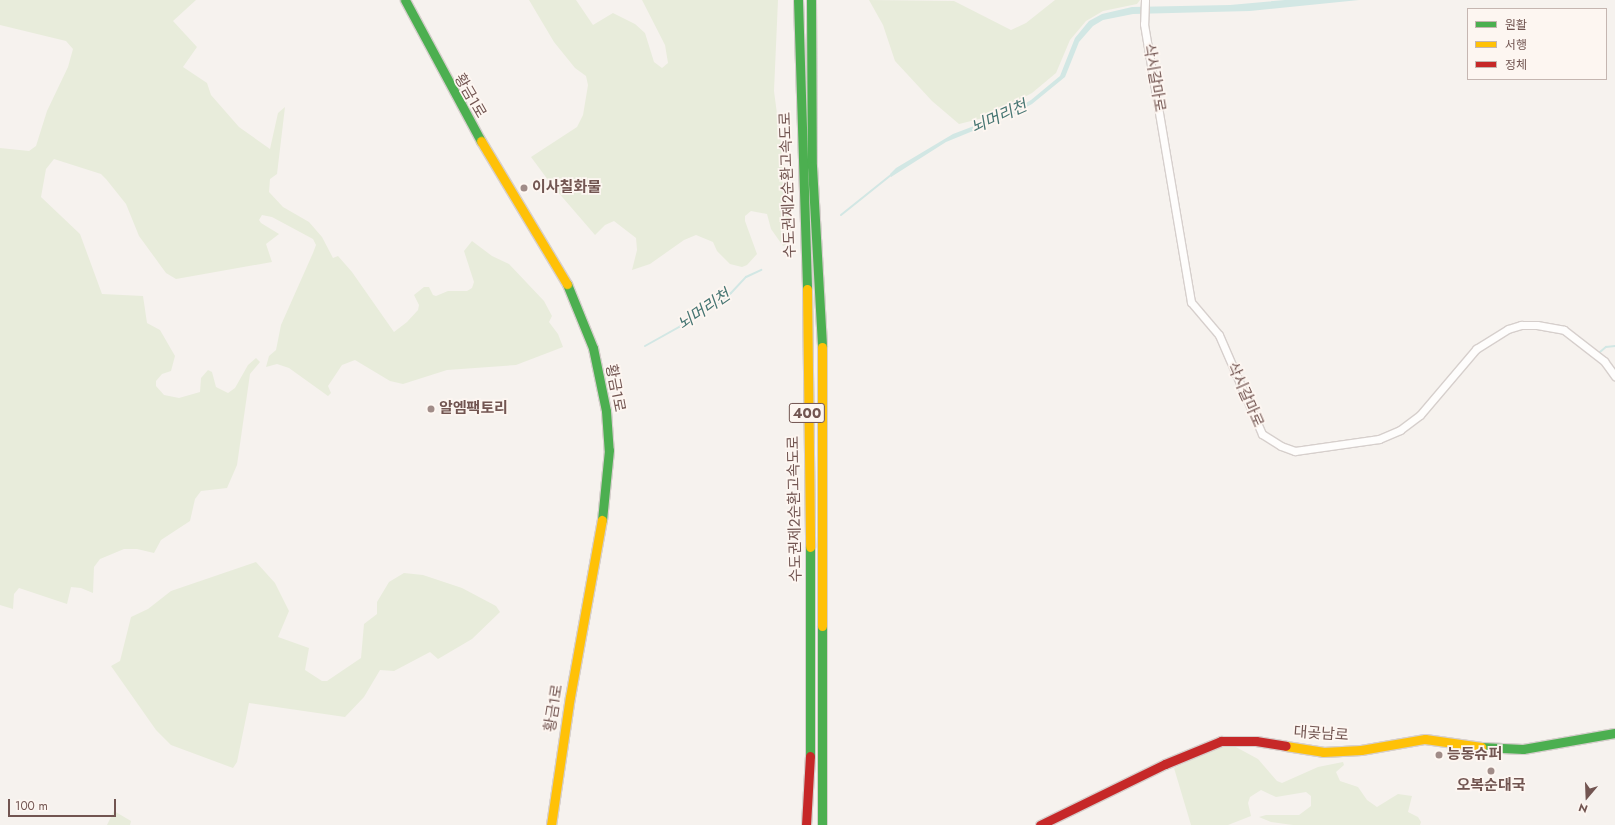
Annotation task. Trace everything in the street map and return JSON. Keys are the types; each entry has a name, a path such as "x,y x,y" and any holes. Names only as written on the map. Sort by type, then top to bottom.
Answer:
{"main road":[{"name":"황금1로","path":"405,0 462,110 565,280 592,348 605,405 609,450 605,504 570,697 551,825"},
{"name":"수도권제2순환고속도로","path":"798,0 807,292 811,614 810,770 806,825"},
{"name":"수도권제2순환고속도로","path":"811,0 812,166 822,352 822,825"},
{"name":"대곶남로","path":"1040,825 1165,764 1221,741 1256,741 1323,752 1349,751 1425,739 1491,748 1524,749 1615,732"}],"street":[{"name":"삭시갈마로","path":"1145,3 1144,21 1191,302 1219,335 1262,434 1281,446 1295,451 1379,439 1400,430 1420,415 1476,349 1501,332 1521,325 1544,325 1564,330 1604,361 1615,376"}],"green space":[{"path":"0,0 196,0 173,21 197,47 183,67 207,83 211,95 239,127 270,149 278,113 285,107 277,174 270,179 269,192 283,207 309,222 322,237 333,258 338,256 352,272 394,332 407,322 418,310 419,305 414,295 424,287 429,287 433,295 436,296 448,291 467,291 472,288 474,282 464,251 472,241 492,256 509,264 544,301 552,316 549,322 558,334 563,347 516,365 447,370 403,384 390,381 355,360 342,365 328,386 331,393 328,396 289,368 277,364 266,367 269,356 276,350 281,325 316,245 313,239 272,217 262,215 259,220 261,223 279,234 266,244 272,262 176,279 166,273 139,236 126,204 101,174 54,159 46,169 41,197 80,234 102,294 143,296 147,323 160,330 175,356 171,371 162,374 156,381 156,386 164,395 179,398 200,392 201,378 208,370 212,372 216,387 228,393 235,388 248,365 256,358 260,362 250,374 237,465 227,488 201,491 195,499 190,521 161,540 154,553 137,549 124,549 100,559 94,567 93,593 81,588 71,587 67,604 19,588 14,594 13,609 0,605 0,148 29,151 36,146 47,111 68,67 73,49 66,41 0,25"},
{"path":"529,0 576,0 593,25 613,13 635,24 645,33 654,62 662,68 668,63 665,45 642,0 778,0 774,91 791,221 791,243 783,246 771,229 767,214 751,211 745,216 745,221 757,254 747,265 742,267 730,264 717,251 713,242 696,235 684,240 650,264 632,270 637,250 636,238 614,221 605,225 595,235 551,184 531,157 577,127 583,115 588,85 586,76 575,68 554,42"},
{"path":"869,0 954,1 1011,30 1026,23 1055,0 1140,0 1137,4 1103,11 1086,21 1070,40 1056,73 1032,93 987,117 959,124 932,101 895,61 883,25"},
{"path":"256,562 275,583 289,611 278,637 309,648 305,670 322,681 327,681 361,658 364,624 377,614 377,602 389,582 404,573 423,575 462,588 496,606 500,612 472,639 438,659 430,652 394,671 380,670 364,697 345,717 249,703 237,762 233,768 171,745 156,730 111,666 120,661 131,617 148,609 171,591"},
{"path":"1221,746 1234,746 1258,759 1277,781 1282,783 1318,767 1343,762 1344,765 1336,772 1340,781 1358,787 1367,800 1377,807 1398,794 1412,796 1408,812 1418,817 1421,822 1420,825 1293,825 1271,822 1259,817 1266,815 1299,815 1311,806 1311,796 1306,792 1276,797 1261,790 1250,797 1248,803 1251,816 1228,825 1191,825 1174,768"},
{"path":"114,811 131,821 130,825 107,825"}],"water":[{"path":"1285,0 1359,0 1250,11 1133,14 1103,20 1093,26 1079,42 1065,77 1032,104 1012,115 946,142 891,177 890,174 896,168 953,134 1011,112 1031,100 1060,76 1075,38 1089,21 1102,14 1132,7 1230,5"}],"waterway":[{"name":"뇌머리천","path":"841,215 891,175"},
{"name":"뇌머리천","path":"645,346 708,311 731,293 746,277 761,270"},
{"path":"1600,352 1606,347 1615,346"}],"traffic: fast":[{"path":"405,0 481,141"},
{"path":"798,0 807,289"},
{"path":"811,0 812,166 822,347"},
{"path":"567,284 593,348 606,411 609,450 602,520"},
{"path":"810,547 810,756"},
{"path":"822,626 822,825"},
{"path":"1481,747 1523,749 1615,733"}],"traffic: slow":[{"path":"481,141 567,284"},
{"path":"807,289 810,547"},
{"path":"822,347 822,626"},
{"path":"551,825 570,697 602,520"},
{"path":"1286,746 1323,752 1361,750 1425,739 1481,747"}],"traffic: jam":[{"path":"1040,825 1165,764 1221,741 1256,741 1286,746"},
{"path":"806,825 810,756"}],"place":[{"name":"이사칠화물","path":"524,188"},
{"name":"알엠팩토리","path":"431,409"},
{"name":"능동슈퍼","path":"1439,755"},
{"name":"오복순대국","path":"1491,771"}]}
